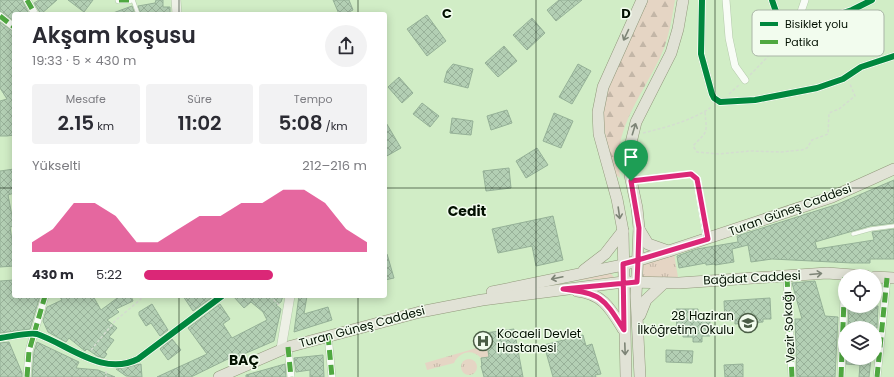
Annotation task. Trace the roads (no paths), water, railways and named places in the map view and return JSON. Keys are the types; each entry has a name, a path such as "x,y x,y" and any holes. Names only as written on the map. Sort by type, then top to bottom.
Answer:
{"main road":[{"path":"176,0 177,12"},
{"path":"626,377 622,282 623,231 618,199 599,134 598,112 603,87 642,0"},
{"path":"640,377 637,282 639,228 629,159 632,136 636,122 671,53 678,30 684,0"},
{"name":"Turan Güneş Caddesi","path":"219,377 285,348 328,335 482,295 623,264 708,239 832,197 894,169"},
{"path":"639,228 648,244 669,251"},
{"path":"577,274 601,258 623,231"},
{"name":"Bağdat Caddesi","path":"637,282 664,283 787,277 827,273 838,274"},
{"name":"Turan Güneş Caddesi","path":"436,308 563,289 622,282 637,282"},
{"path":"638,330 641,310 646,300 664,283"},
{"path":"563,289 588,292 602,299 624,330"},
{"path":"285,348 290,298"}],"street":[{"path":"27,0 34,12"},
{"path":"119,0 129,0"},
{"path":"702,0 702,60 712,94 714,98 720,102 755,100 809,90 847,76 861,66 894,56"},
{"path":"726,0 729,38 735,66 744,80"},
{"path":"772,0 776,10"},
{"path":"852,10 872,0"},
{"path":"0,16 12,25"},
{"path":"631,181 691,174 697,179 708,239"},
{"name":"Vezir Sokağı","path":"787,277 792,377"},
{"path":"877,377 890,278"},
{"path":"27,377 28,351 35,334 45,298"},
{"path":"0,338 35,334 86,357 108,364 131,362 219,298"},
{"path":"841,377 843,313"},
{"path":"328,335 332,377"},
{"path":"285,348 291,377"}],"lane":[{"path":"133,0 137,12"},
{"path":"853,234 871,229 894,226"}],"place":[{"name":"28 Haziran İlköğretim Okulu","path":"748,323"},
{"name":"Kocaeli Devlet Hastanesi","path":"483,341"}],"district":[{"name":"Cedit","path":"467,211"},
{"name":"BAÇ","path":"244,360"}]}
